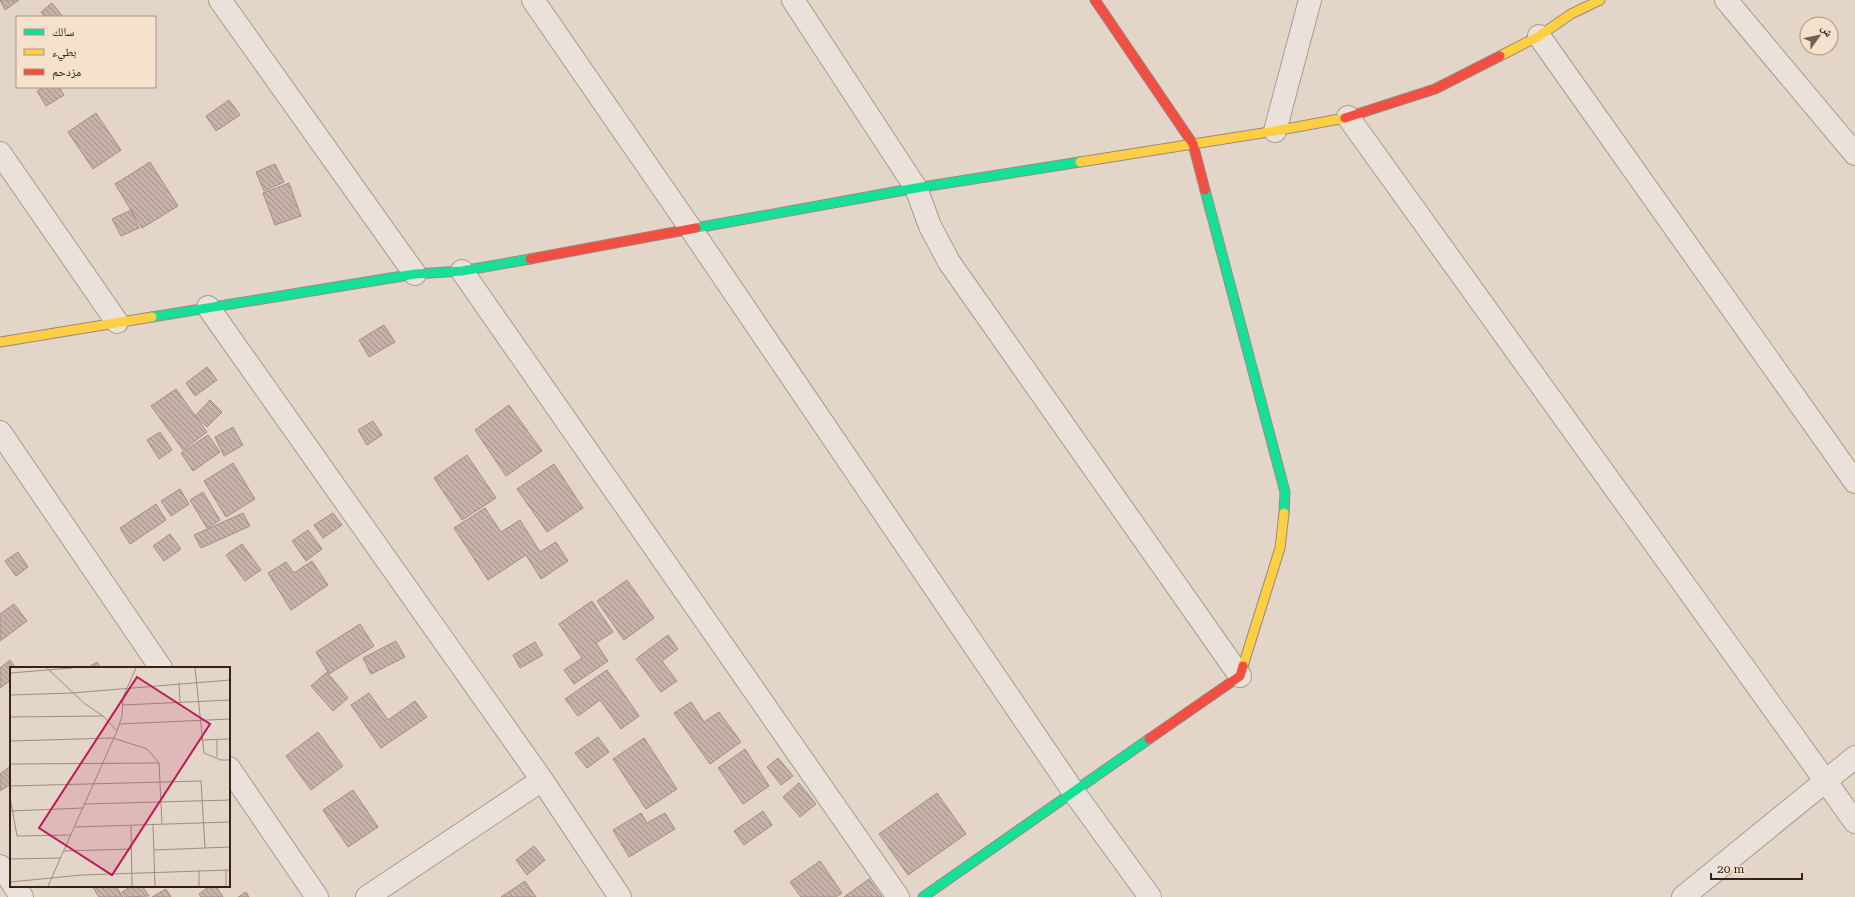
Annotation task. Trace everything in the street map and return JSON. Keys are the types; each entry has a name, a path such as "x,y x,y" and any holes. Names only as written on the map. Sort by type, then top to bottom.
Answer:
{"street":[{"path":"220,0 415,274"},
{"path":"533,0 691,229 1073,791 1150,897"},
{"path":"793,0 916,188 930,226 949,262 1240,676"},
{"path":"923,897 1240,676 1280,548 1284,524 1285,492 1193,144 1095,0"},
{"path":"1275,131 1310,0"},
{"path":"0,342 415,274 462,271 916,188 1275,131 1348,117 1435,89 1539,36 1571,14 1600,0"},
{"path":"1726,0 1855,154"},
{"path":"1539,36 1855,482"},
{"path":"1348,117 1855,822"},
{"path":"0,153 117,322"},
{"path":"462,271 898,897"},
{"path":"208,307 542,780 620,897"},
{"path":"0,432 160,667"},
{"path":"1683,897 1855,757"},
{"path":"230,769 317,897"},
{"path":"366,897 542,780"},
{"path":"0,866 10,880"},
{"path":"15,887 22,897"}],"building":[{"path":"0,0 19,0 5,10"},
{"path":"52,3 62,16 44,16 41,12"},
{"path":"42,88 60,88 64,95 46,106 37,91"},
{"path":"229,100 240,115 216,131 206,116"},
{"path":"96,113 121,150 93,169 68,132"},
{"path":"150,162 178,206 142,228 115,184"},
{"path":"275,164 284,182 264,191 256,172"},
{"path":"289,183 301,216 275,225 263,193"},
{"path":"131,210 139,228 121,236 112,219"},
{"path":"384,325 395,342 369,357 359,340"},
{"path":"207,367 217,380 195,396 186,383"},
{"path":"176,389 207,432 183,450 151,406"},
{"path":"210,400 222,412 207,427 195,416"},
{"path":"509,405 542,451 506,476 475,430"},
{"path":"373,421 382,435 367,445 358,430"},
{"path":"233,427 243,445 224,456 215,437"},
{"path":"160,432 172,450 159,459 147,440"},
{"path":"208,435 220,452 193,471 181,453"},
{"path":"467,455 496,498 462,520 434,478"},
{"path":"233,463 255,499 226,517 204,481"},
{"path":"554,464 583,508 547,532 517,489"},
{"path":"180,489 189,504 171,516 161,501"},
{"path":"203,492 220,520 207,528 190,500"},
{"path":"156,504 166,520 130,544 120,528"},
{"path":"485,508 501,532 520,520 540,552 556,542 568,561 541,579 526,555 488,580 454,528"},
{"path":"243,513 250,526 201,548 194,535"},
{"path":"333,513 342,525 323,538 314,525"},
{"path":"308,530 322,549 306,561 292,541"},
{"path":"170,534 181,549 164,561 153,546"},
{"path":"242,544 261,570 245,581 226,555"},
{"path":"18,552 28,567 16,576 5,561"},
{"path":"312,561 328,585 291,610 268,573 286,562 294,573"},
{"path":"627,580 654,618 624,640 597,601"},
{"path":"592,601 613,632 596,643 608,661 574,684 564,670 582,658 559,624"},
{"path":"14,604 27,621 0,641 0,614"},
{"path":"360,624 374,646 329,674 316,652"},
{"path":"668,635 678,649 662,661 677,681 661,692 636,659"},
{"path":"396,641 405,657 371,674 363,658"},
{"path":"535,642 543,655 520,668 513,655"},
{"path":"10,660 15,667 10,667 10,681 0,688 0,668"},
{"path":"97,662 100,667 89,667"},
{"path":"607,670 639,716 621,729 600,700 578,716 565,699"},
{"path":"327,672 348,698 333,711 311,686"},
{"path":"369,693 388,720 415,701 427,717 381,748 351,705"},
{"path":"691,702 704,722 719,712 741,742 710,764 674,713"},
{"path":"318,732 343,766 311,790 286,756"},
{"path":"598,737 609,752 587,768 575,753"},
{"path":"644,738 677,789 646,809 613,759"},
{"path":"745,749 769,786 743,804 718,768"},
{"path":"778,758 793,776 781,785 767,767"},
{"path":"10,767 10,785 0,791 0,774"},
{"path":"799,783 816,804 800,817 783,797"},
{"path":"353,790 378,827 348,847 323,810"},
{"path":"937,793 966,834 908,875 879,834"},
{"path":"763,811 772,825 744,845 734,831"},
{"path":"641,813 647,823 665,813 675,829 629,857 613,830"},
{"path":"534,846 545,860 527,875 516,860"},
{"path":"820,861 842,893 836,897 801,897 790,882"},
{"path":"869,879 882,897 844,897"},
{"path":"525,881 536,897 501,897"},
{"path":"93,887 117,887 123,897 99,897"},
{"path":"130,887 143,887 149,896 125,897 122,892"},
{"path":"209,887 217,887 223,897 201,897 199,894"},
{"path":"166,889 171,897 152,897"},
{"path":"246,892 249,897 238,897"}],"traffic: fast":[{"path":"696,228 916,188 1080,162"},
{"path":"1205,190 1285,492 1284,513"},
{"path":"152,317 415,274 462,271 530,259"},
{"path":"923,897 1149,739"}],"traffic: slow":[{"path":"1500,56 1539,36 1571,14 1600,0"},
{"path":"1080,162 1275,131 1345,118"},
{"path":"0,342 152,317"},
{"path":"1243,666 1280,548 1284,513"}],"traffic: jam":[{"path":"1095,0 1193,144 1205,190"},
{"path":"1345,118 1435,89 1500,56"},
{"path":"530,259 696,228"},
{"path":"1149,739 1240,676 1243,666"}]}
